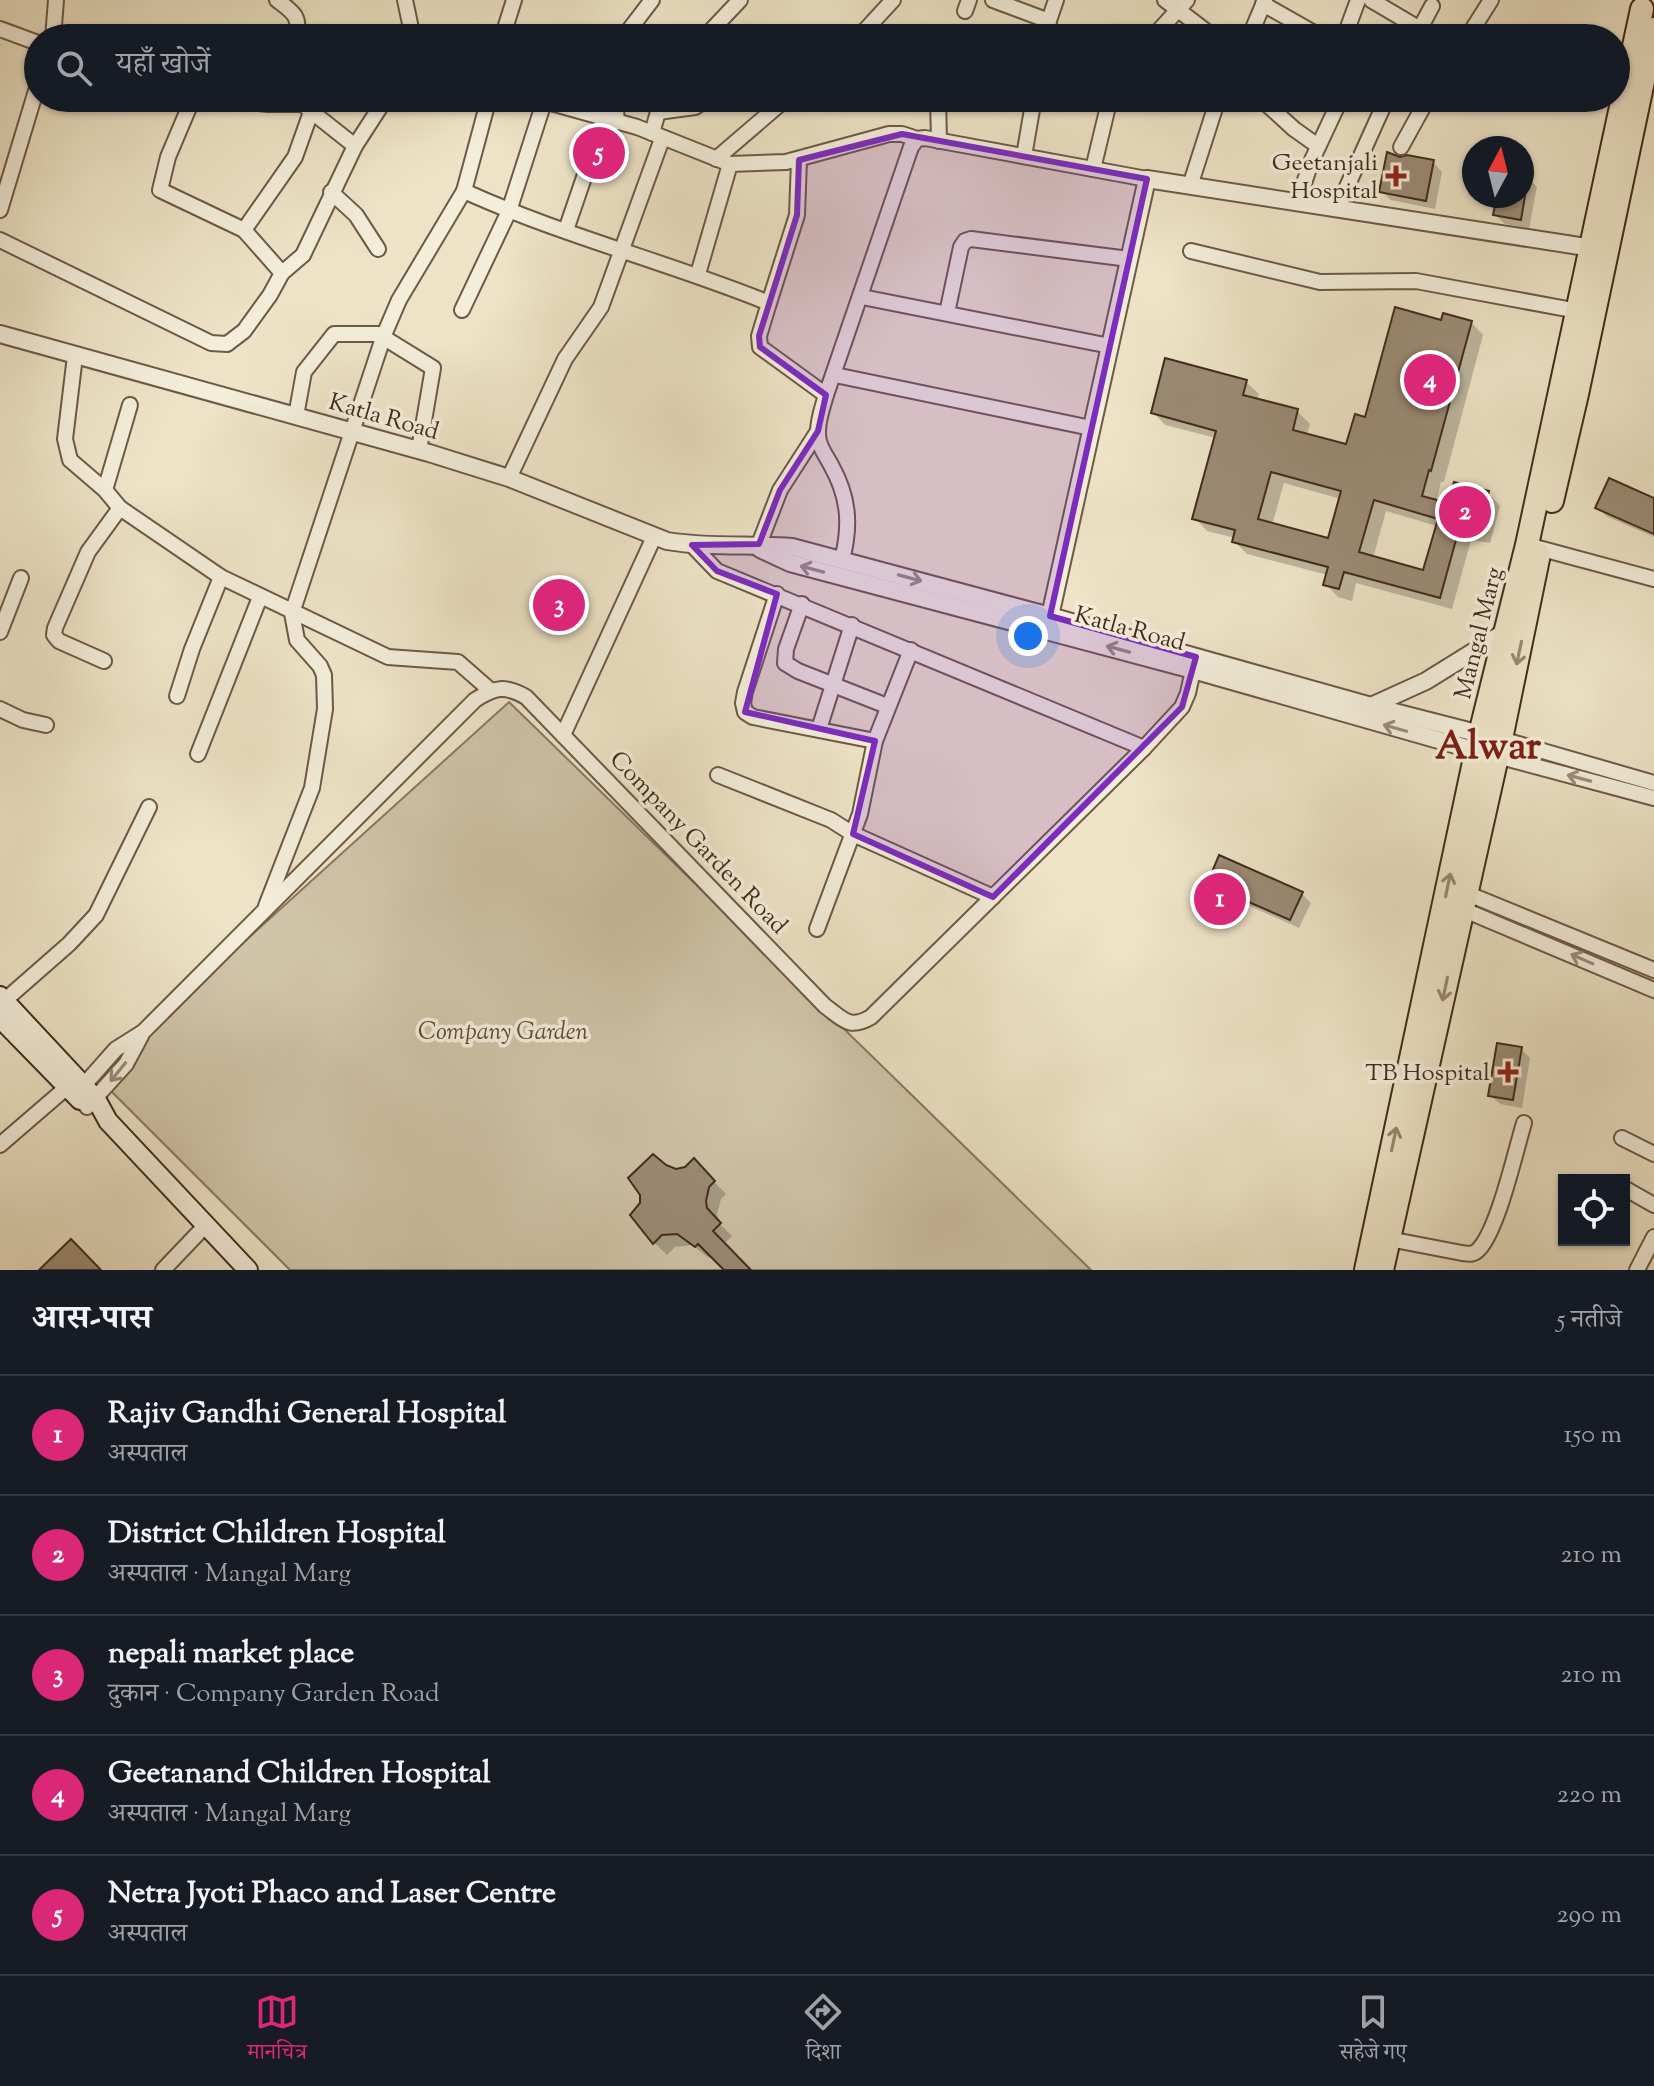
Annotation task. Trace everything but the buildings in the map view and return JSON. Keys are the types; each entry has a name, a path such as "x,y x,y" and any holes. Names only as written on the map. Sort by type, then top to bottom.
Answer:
{"main road":[{"name":"Mangal Marg","path":"1630,72 1644,7"},
{"name":"Mangal Marg","path":"1382,1270 1464,901 1505,632 1534,546 1580,379 1654,29"},
{"name":"Mangal Marg","path":"1366,1270 1534,546 1578,311 1621,112"},
{"path":"1,1005 248,1270"}],"street":[{"path":"54,24 56,0"},
{"path":"277,0 296,15 298,24"},
{"path":"405,0 410,24"},
{"path":"506,24 514,0"},
{"path":"634,24 652,0"},
{"path":"871,24 893,0"},
{"path":"993,0 1049,21"},
{"path":"1048,24 1056,0"},
{"path":"1165,0 1183,6 1201,24"},
{"path":"1349,24 1358,0"},
{"path":"1371,0 1405,24"},
{"path":"1476,24 1491,0"},
{"path":"1255,24 1264,2 1300,24"},
{"path":"715,24 731,3"},
{"path":"1166,24 1183,6"},
{"path":"1423,24 1432,6"},
{"path":"0,29 24,38"},
{"path":"0,207 29,112"},
{"path":"187,112 168,157 160,190 244,230 282,273"},
{"path":"244,230 295,157 304,112"},
{"path":"314,112 355,146"},
{"path":"0,240 211,343 220,345 236,340 270,295 282,273 303,255 331,192 377,112"},
{"path":"264,912 307,806 325,709 324,675 297,640 292,613 383,337 399,300 464,191 485,112"},
{"path":"462,310 509,211 535,112"},
{"path":"579,112 723,161 758,165 799,160 889,134 902,134 1147,179 1592,248"},
{"path":"566,230 612,112"},
{"path":"509,478 565,359 601,307 657,136 657,112"},
{"path":"698,274 723,161 773,112"},
{"path":"938,112 939,141"},
{"path":"1024,156 1032,112"},
{"path":"1093,169 1107,112"},
{"path":"1190,186 1214,112"},
{"path":"1275,112 1318,146"},
{"path":"1297,203 1334,112"},
{"path":"1337,209 1381,112"},
{"path":"1401,147 1420,112"},
{"path":"842,560 848,528 847,500 819,443 818,431 826,395 911,147 917,139"},
{"path":"799,160 797,215 759,336 760,347 826,395"},
{"path":"1058,623 1091,428 1147,179"},
{"path":"464,191 509,211 621,252 698,274 769,303"},
{"path":"331,192 356,215 378,249"},
{"path":"947,313 961,247 971,239 1129,259"},
{"path":"1191,251 1320,282 1416,281 1578,311"},
{"path":"862,297 1110,346"},
{"name":"Katla Road","path":"0,334 419,450 509,478 654,537 692,545 792,547 842,560 863,574"},
{"path":"296,416 304,372 334,334 378,334 433,368 419,450"},
{"path":"0,1145 81,1092 116,1049 143,1032 475,700 490,690 458,662 388,657 292,613 221,577 120,508 105,490 70,460 66,452 66,425 75,356"},
{"path":"835,375 1091,428"},
{"path":"105,490 130,405"},
{"path":"756,545 780,490 818,431"},
{"path":"104,661 59,641 54,635 88,552 120,508"},
{"path":"563,735 654,537"},
{"path":"692,545 717,571 1144,748"},
{"name":"Katla Road","path":"756,545 790,563 863,574 1058,623 1489,745"},
{"path":"1534,546 1654,579"},
{"path":"177,696 221,577"},
{"path":"0,632 21,578"},
{"path":"777,594 745,692 745,712 753,717 875,741"},
{"path":"198,754 260,597"},
{"path":"802,604 786,649 785,663 790,668 887,706"},
{"path":"819,729 852,625"},
{"path":"1371,706 1434,677 1505,632"},
{"path":"817,929 860,814 875,741 911,650"},
{"name":"Katla Road","path":"1195,663 1371,706 1489,745"},
{"name":"Company Garden Road","path":"490,690 502,687 526,697 825,1006 847,1023 859,1024 871,1017 1144,748 1182,707 1195,663"},
{"path":"0,709 23,720 46,725"},
{"path":"1489,745 1633,784 1654,783"},
{"path":"718,775 831,820 853,834 993,897"},
{"path":"1633,784 1654,798"},
{"path":"1,1005 69,944 96,915 149,807"},
{"path":"1464,901 1654,970"},
{"path":"1464,901 1654,990"},
{"path":"1389,1239 1462,1253 1472,1254 1478,1250 1495,1216 1524,1123"},
{"path":"1622,1138 1654,1154"},
{"path":"1630,1191 1654,1205"},
{"path":"163,1270 205,1226"},
{"path":"1637,1270 1654,1237"}],"highlighted area":[{"path":"902,134 1147,179 1050,616 1196,657 1182,707 993,897 853,834 875,741 745,712 777,594 717,571 692,545 759,544 780,490 818,431 826,395 760,347 759,336 797,215 799,160"}],"green space":[{"name":"Company Garden","path":"509,702 1091,1270 290,1270 96,1076"}],"place":[{"name":"Netra Jyoti Phaco and Laser Centre","path":"599,153"},
{"name":"Geetanjali Hospital","path":"1396,176"},
{"name":"Geetanand Children Hospital","path":"1430,380"},
{"name":"District Children Hospital","path":"1465,512"},
{"name":"nepali market place","path":"559,605"},
{"name":"Rajiv Gandhi General Hospital","path":"1220,899"},
{"name":"TB Hospital","path":"1508,1072"}],"district":[{"name":"Alwar","path":"1488,744"}]}
